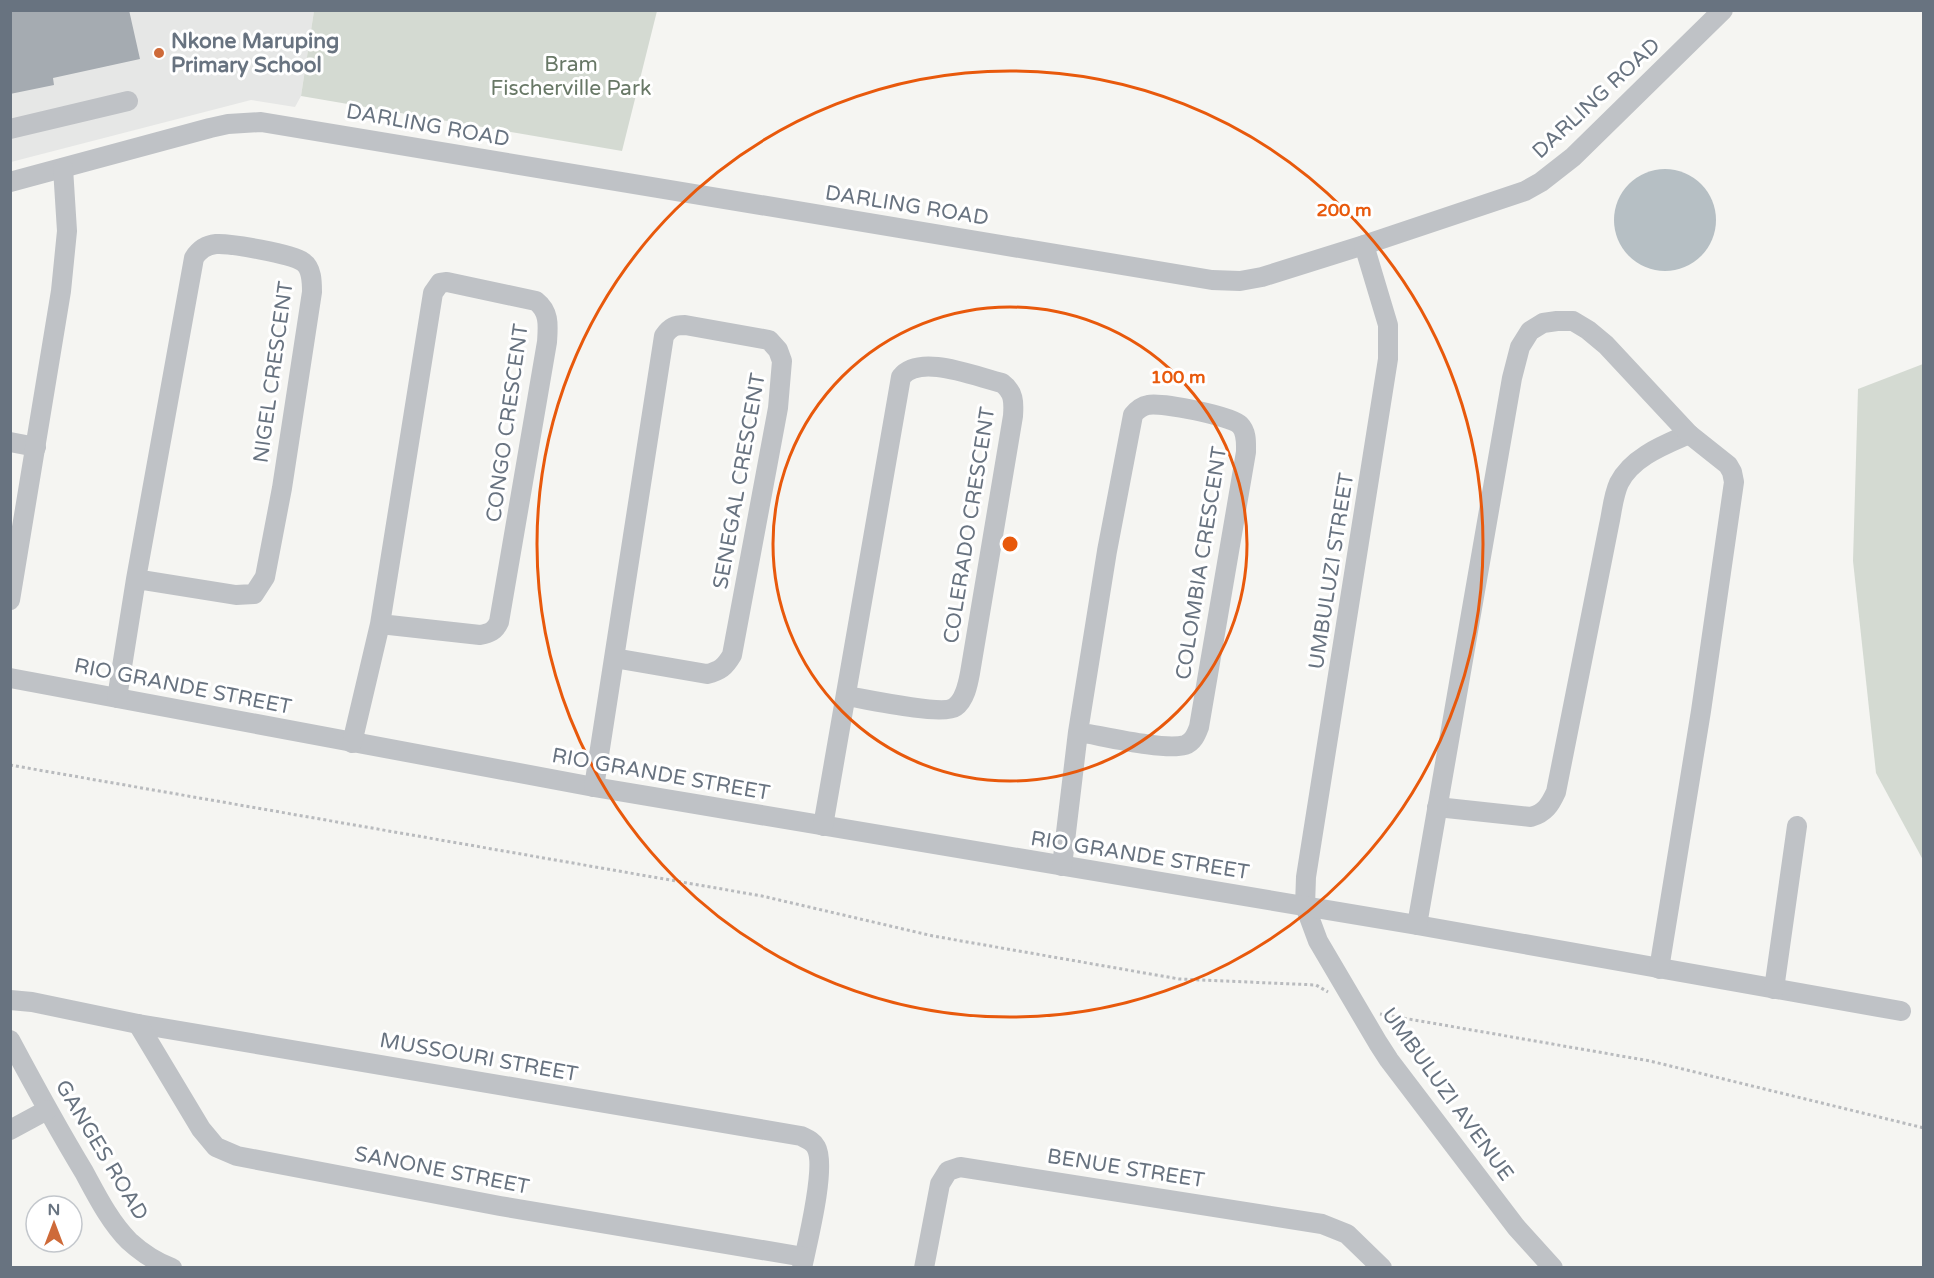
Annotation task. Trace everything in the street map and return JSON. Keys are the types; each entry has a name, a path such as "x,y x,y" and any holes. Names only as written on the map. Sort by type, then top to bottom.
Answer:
{"street":[{"name":"DARLING ROAD","path":"10,182 210,128 228,124 261,122 1212,280 1234,281 1262,277 1364,245 1508,198 1541,182 1573,157 1723,10"},
{"path":"10,129 129,101"},
{"path":"10,600 61,291 66,214 63,168"},
{"name":"NIGEL CRESCENT","path":"117,698 136,579 194,258 198,251 216,244 244,247 302,261 311,276 311,300 282,488 265,577 260,587 254,594 236,595 136,579"},
{"name":"UMBULUZI STREET","path":"1305,906 1306,877 1388,359 1388,325 1364,245"},
{"name":"CONGO CRESCENT","path":"352,743 380,624 433,293 440,283 447,282 536,301 542,306 548,322 546,342 496,629 480,635 380,624"},
{"path":"1417,925 1512,378 1520,347 1530,331 1543,323 1573,321 1606,345 1689,434 1728,465 1732,472 1734,495 1659,969"},
{"name":"SENEGAL CRESCENT","path":"594,787 641,475 664,336 676,325 685,325 768,340 774,344 782,361 779,399 732,656 726,666 718,672 707,674 614,658"},
{"name":"COLERADO CRESCENT","path":"823,826 901,377 912,368 937,367 1002,383 1013,397 1012,416 970,673 963,698 955,707 939,711 847,696"},
{"name":"COLOMBIA CRESCENT","path":"1062,866 1078,732 1107,551 1133,415 1138,408 1166,404 1236,422 1244,431 1246,452 1199,728 1195,737 1186,745 1167,747 1078,732"},
{"path":"1437,807 1531,817 1541,814 1550,806 1556,792 1619,483 1630,468 1644,457 1689,434"},
{"path":"10,442 36,447"},
{"name":"RIO GRANDE STREET","path":"10,678 594,787 1417,925 1901,1011"},
{"path":"1774,988 1797,826"},
{"name":"UMBULUZI AVENUE","path":"1305,906 1318,940 1389,1060 1516,1227 1550,1266"},
{"name":"MUSSOURI STREET","path":"10,1000 33,1002 138,1024 801,1136 810,1140 816,1147 820,1165 803,1262"},
{"name":"SANONE STREET","path":"138,1024 201,1129 216,1147 225,1152 803,1262"},
{"name":"GANGES ROAD","path":"10,1040 47,1110 117,1227 141,1251 172,1268"},
{"path":"10,1130 47,1110"},
{"name":"BENUE STREET","path":"924,1268 940,1184 948,1171 960,1167 1322,1224 1347,1234 1382,1268"}],"path":[{"path":"10,765 762,896 933,936 1155,975 1179,979 1316,985 1333,995"},
{"path":"1359,1011 1650,1061 1923,1128"}],"shaded area":[{"name":"Nkone Maruping Primary School","path":"11,11 314,11 301,96 295,107 251,100 11,162"},
{"path":"1665,169 1684,173 1701,184 1712,201 1716,220 1712,239 1701,256 1684,267 1665,271 1646,267 1629,256 1618,239 1614,220 1618,201 1629,184 1646,173"}],"green space":[{"name":"Bram Fischerville Park","path":"314,10 657,11 622,151 301,96"},
{"path":"1923,364 1923,860 1876,773 1853,561 1858,389"}],"building":[{"path":"10,10 129,10 140,59 53,78 54,85 10,94"}],"place":[{"name":"Nkone Maruping Primary School","path":"159,53"}]}
